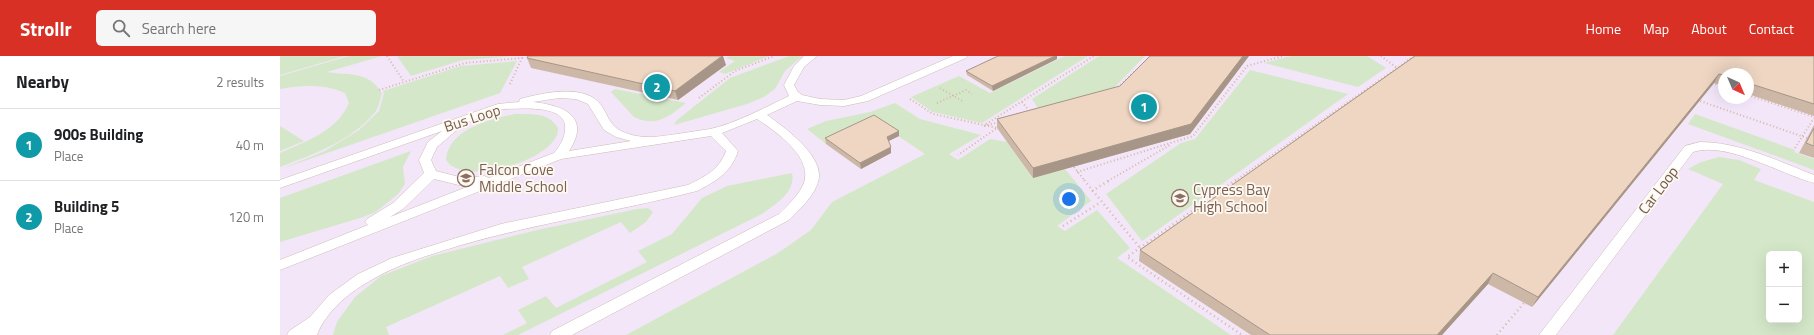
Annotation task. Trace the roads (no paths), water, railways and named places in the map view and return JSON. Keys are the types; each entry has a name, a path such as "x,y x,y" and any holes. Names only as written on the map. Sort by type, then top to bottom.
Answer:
{"lane":[{"path":"812,56 798,66 790,85 793,94 808,101 830,104 844,104 864,99 962,56"},
{"path":"502,106 546,96 582,97 592,102 599,110 608,128 620,135 651,141"},
{"path":"280,265 558,156 714,132 758,115 797,97"},
{"name":"Bus Loop","path":"280,184 502,106 533,105 556,108 569,118 571,125 569,140 567,146 558,156"},
{"path":"558,335 784,217 805,197 812,180 812,164 800,148 767,120 758,115"},
{"path":"431,174 425,160 432,145 447,131 469,118"},
{"path":"295,335 315,321 334,299 363,278 397,261 501,229 692,188 720,174 729,162 732,151 714,132"},
{"name":"Car Loop","path":"1547,335 1689,149 1700,146 1720,148 1747,155 1814,179"},
{"path":"431,174 463,182 503,178"},
{"path":"302,256 358,231 398,206 431,174"},
{"path":"309,335 315,321"}],"place":[{"name":"Building 5","path":"657,87"},
{"name":"900s Building","path":"1144,107"},
{"name":"Falcon Cove Middle School","path":"466,178"},
{"name":"Cypress Bay High School","path":"1180,198"}]}
